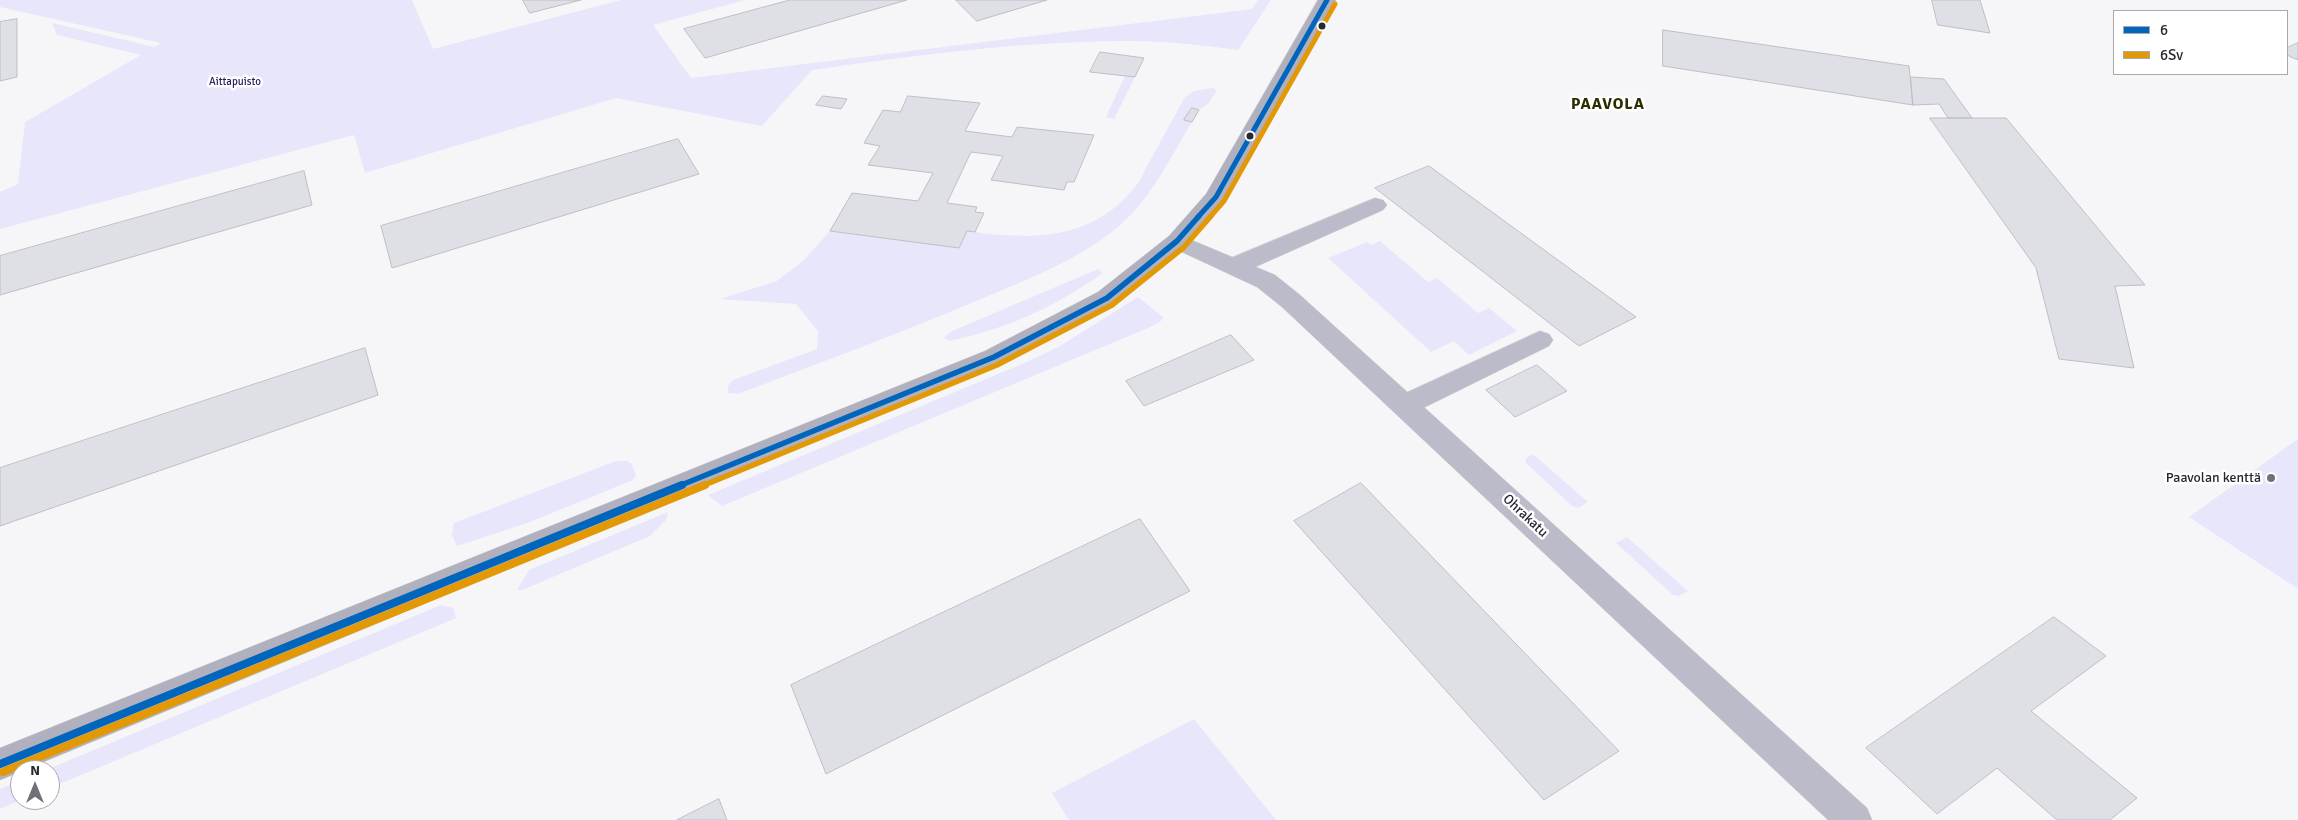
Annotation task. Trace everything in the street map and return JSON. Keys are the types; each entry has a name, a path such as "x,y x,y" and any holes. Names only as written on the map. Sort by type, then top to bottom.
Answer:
{"main road":[{"path":"0,764 994,357 1076,316 1107,298 1177,241 1216,197 1327,0"}],"street":[{"path":"1235,266 1375,205"},
{"name":"Ohrakatu","path":"1177,241 1266,281 1291,300 1854,820"},
{"path":"1404,405 1540,340"}],"green space":[{"name":"Aittapuisto","path":"0,0 412,0 433,49 621,0 745,0 653,25 691,78 1252,9 1258,0 1271,0 1238,50 1143,41 1050,43 930,54 812,70 762,126 616,98 365,173 354,135 0,229 0,192 18,184 25,122 141,55 57,35 52,23 155,47 161,43 0,7"},
{"path":"1125,76 1135,77 1114,119 1106,117"},
{"path":"1212,88 1217,90 1208,104 1199,110 1192,108 1185,120 1192,122 1150,191 1130,216 1103,239 1070,259 1035,276 921,324 738,394 728,393 728,386 733,380 817,349 818,331 796,304 720,299 777,281 804,260 830,231 959,248 967,231 1014,236 1036,236 1058,233 1079,227 1099,218 1118,205 1135,187 1185,97 1194,91"},
{"path":"1380,241 1428,282 1437,278 1478,313 1489,308 1517,331 1469,355 1454,341 1431,352 1328,258 1367,242 1371,245"},
{"path":"1098,269 1103,273 1066,297 1030,315 971,336 949,341 944,338 950,332"},
{"path":"1138,297 1163,317 1161,321 722,506 708,495 1027,362 1060,346"},
{"name":"Paavolan kenttä","path":"2298,439 2298,589 2189,517"},
{"path":"1533,454 1588,502 1578,508 1572,506 1526,463 1526,458"},
{"path":"616,461 631,463 636,475 633,480 530,522 457,546 452,535 454,523"},
{"path":"668,512 666,520 650,536 522,590 517,590 529,570"},
{"path":"1627,537 1688,591 1679,596 1673,595 1616,543"},
{"path":"441,605 453,608 456,618 60,784 60,764"},
{"path":"1194,719 1276,820 1069,820 1052,793"},
{"path":"10,785 10,805 0,809 0,789"}],"building":[{"path":"523,0 581,0 530,13"},
{"path":"790,0 907,0 705,58 684,29"},
{"path":"956,0 1047,0 977,21"},
{"path":"1932,0 1980,0 1990,33 1938,25"},
{"path":"17,19 17,77 0,81 0,22"},
{"path":"1663,30 1909,66 1913,105 1663,66"},
{"path":"2298,43 2298,60 2288,55 2288,48"},
{"path":"1100,52 1144,58 1135,77 1090,72"},
{"path":"1911,77 1944,79 1972,118 1948,118 1939,104 1913,105"},
{"path":"823,96 847,99 841,109 816,105"},
{"path":"908,96 980,103 965,131 1012,137 1017,127 1094,135 1074,182 1067,182 1064,190 991,180 1003,156 971,152 947,203 977,207 975,212 984,213 975,232 967,231 959,248 830,231 852,193 918,201 933,173 868,165 880,146 864,143 883,110 900,112"},
{"path":"1192,108 1199,110 1192,122 1184,120"},
{"path":"1930,118 2006,118 2145,285 2115,286 2134,368 2059,359 2036,268"},
{"path":"678,139 699,174 392,268 381,226"},
{"path":"1429,166 1636,317 1579,346 1375,188"},
{"path":"304,171 312,205 0,295 0,256"},
{"path":"1231,335 1254,360 1144,406 1126,381"},
{"path":"365,348 378,395 0,526 0,468"},
{"path":"1537,365 1567,391 1515,417 1486,390"},
{"path":"1361,483 1619,751 1544,800 1294,521"},
{"path":"1140,519 1190,591 826,774 791,685"},
{"path":"2054,617 2106,656 2031,711 2137,798 2110,820 2057,820 1997,768 1937,814 1866,748"},
{"path":"719,799 727,820 677,820"}],"transit line":[{"name":"6","path":"0,764 994,357 1107,298 1177,241 1216,197 1327,0"},
{"name":"6Sv","path":"3,772 997,365 1112,305 1184,247 1224,201 1335,4"}],"place":[{"name":"Paavolan kenttä","path":"2271,478"}],"district":[{"name":"PAAVOLA","path":"1608,105"}]}
